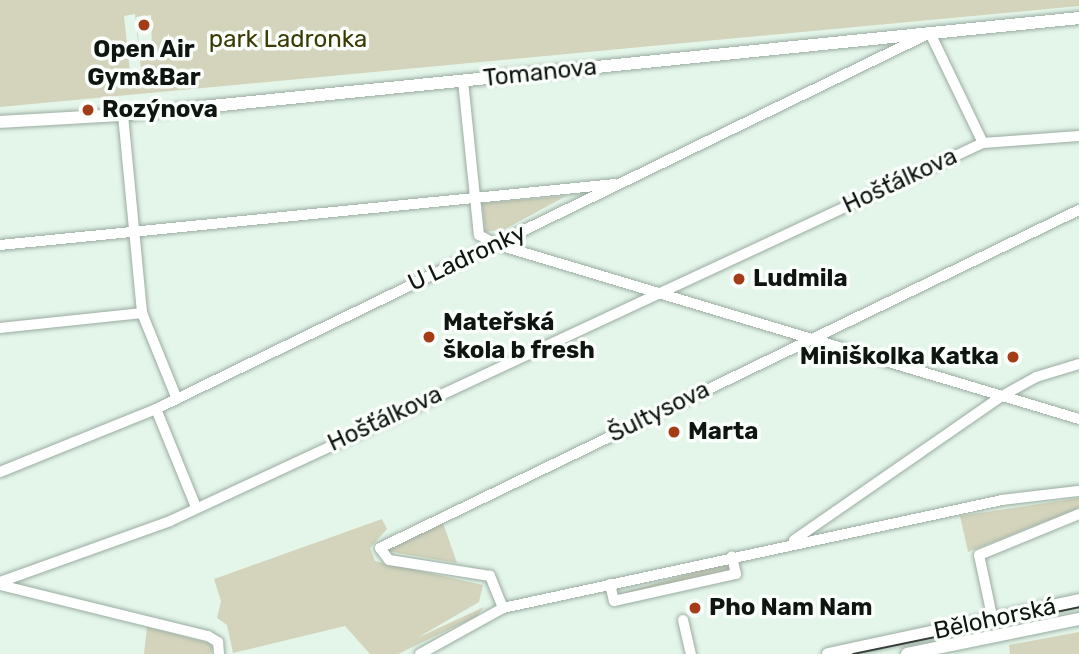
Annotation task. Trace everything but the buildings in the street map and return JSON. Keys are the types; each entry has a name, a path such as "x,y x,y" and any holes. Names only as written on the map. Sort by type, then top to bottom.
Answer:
{"street":[{"name":"Tomanova","path":"0,122 123,116 1079,18"},
{"path":"930,33 983,143"},
{"name":"U Ladronky","path":"0,472 156,409 930,33"},
{"path":"463,81 479,235 495,244 1079,419"},
{"path":"123,116 142,313 177,398"},
{"name":"Hošťálkova","path":"0,583 196,507 983,143 1079,136"},
{"path":"0,245 623,184"},
{"name":"Šultysova","path":"503,608 489,576 383,558 380,548 1079,210"},
{"path":"0,328 142,313"},
{"path":"791,542 1002,396 1079,364"},
{"path":"156,409 196,507"},
{"path":"420,654 503,608 791,542 1002,499 1079,491"},
{"path":"992,616 979,555 1079,514"},
{"path":"610,584 614,601 736,574 732,556"},
{"path":"0,583 208,636 218,642 219,654"},
{"name":"Bělohorská","path":"828,654 992,616 1079,600"},
{"name":"Bělohorská","path":"907,654 1079,619"},
{"path":"684,620 691,654"}],"green space":[{"name":"park Ladronka","path":"0,0 1079,0 1079,6 0,107","holes":["135,14 141,69 130,71 124,16","151,15 152,51 140,52 136,17"]},
{"path":"566,196 505,229 485,232 482,203"},
{"path":"1079,498 1079,508 968,552 960,516"},
{"path":"382,519 387,529 370,548 375,561 483,585 479,602 417,638 484,607 477,616 398,654 370,654 345,626 233,653 227,625 217,618 221,601 214,579"},
{"path":"443,523 457,563 387,551 388,548"},
{"path":"727,563 729,570 622,600 620,594"},
{"path":"147,627 209,643 213,648 210,654 144,654"},
{"path":"1079,632 1079,654 1010,654 1009,645"}],"tram line":[{"path":"853,654 1079,607"}],"place":[{"name":"Open Air Gym&Bar","path":"144,25"},
{"name":"Rozýnova","path":"88,110"},
{"name":"Ludmila","path":"739,279"},
{"name":"Mateřská škola b fresh","path":"429,337"},
{"name":"Miniškolka Katka","path":"1013,357"},
{"name":"Marta","path":"674,432"},
{"name":"Pho Nam Nam","path":"695,608"}]}
